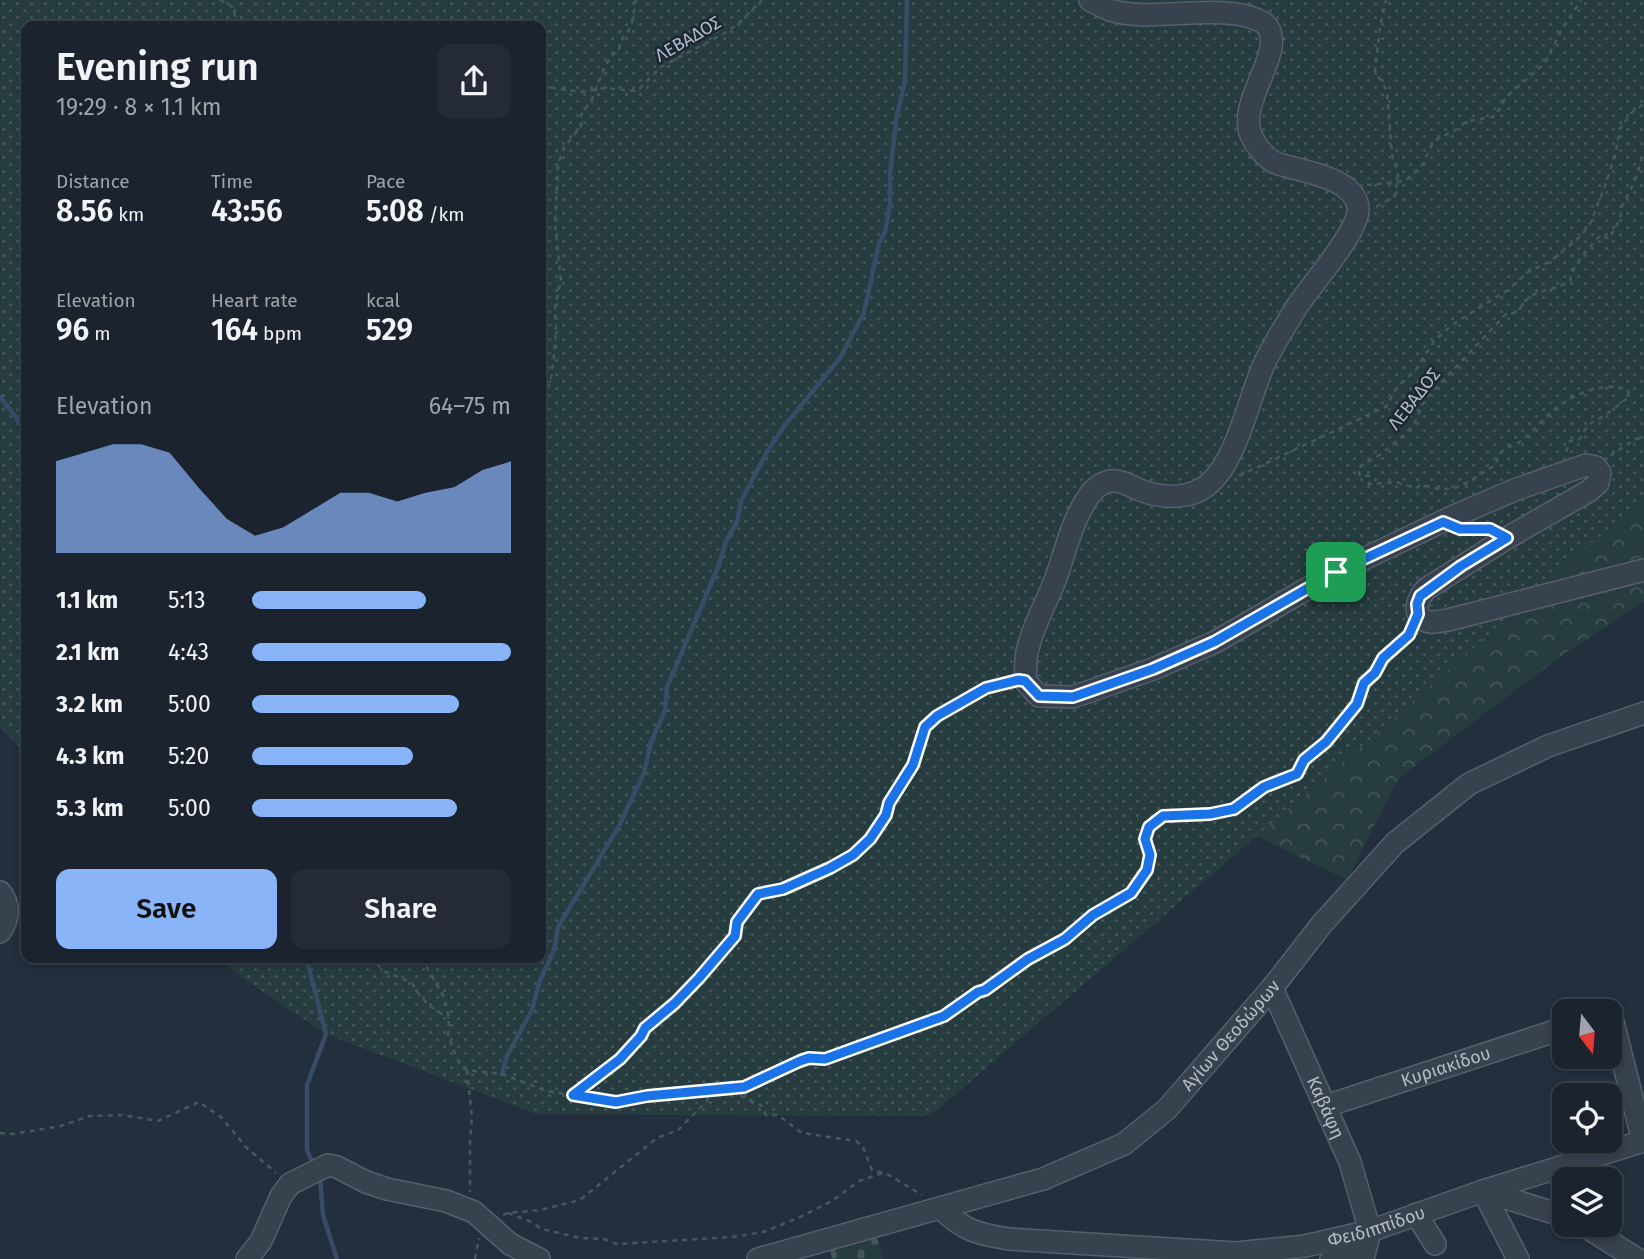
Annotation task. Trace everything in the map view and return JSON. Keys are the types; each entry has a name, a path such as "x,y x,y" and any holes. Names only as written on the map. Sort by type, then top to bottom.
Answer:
{"street":[{"path":"1090,0 1111,10 1241,11 1265,24 1271,35 1271,54 1257,82 1247,112 1250,132 1258,148 1274,162 1314,172 1343,187 1355,199 1358,208 1347,237 1297,307 1265,364 1224,468 1209,485 1193,493 1171,497 1142,491 1113,480 1101,483 1092,492 1071,533 1028,649 1025,681 1039,696 1073,697 1116,683 1214,642 1336,572 1454,516 1582,467 1596,467 1600,473 1598,482 1589,491 1426,589 1417,604 1418,614 1424,620 1448,620 1644,570"},
{"name":"Αγίων Θεοδώρων","path":"758,1259 1042,1179 1124,1144 1167,1109 1272,988 1322,924 1395,843 1469,784 1548,746 1644,713"},
{"path":"0,892 5,899 8,915 0,932"},
{"name":"Καβάφη","path":"1272,988 1350,1162 1367,1243"},
{"name":"Κυριακίδου","path":"1326,1106 1552,1032"},
{"path":"1622,1054 1644,1141"},
{"name":"Φειδιππίδου","path":"939,1210 958,1224 979,1234 1065,1243 1236,1253 1367,1243 1416,1214 1644,1141"},
{"path":"247,1259 261,1241 281,1196 298,1179 328,1165 387,1189 446,1201 468,1210 510,1244 539,1259"},
{"path":"1483,1191 1552,1212"},
{"path":"1483,1191 1518,1259"},
{"path":"1416,1214 1435,1244"},
{"path":"1602,1237 1637,1259"},
{"path":"1331,1259 1367,1243"}],"path":[{"path":"220,0 233,7 236,21"},
{"path":"546,398 552,374 556,333 555,307 561,280 555,224 558,165 564,148 581,126 581,115 592,99 604,66 613,54 618,53 622,39 631,27 636,0"},
{"name":"ΛΕΒΑΔΟΣ","path":"546,87 580,92 637,91 661,67 738,24 762,0"},
{"path":"1354,223 1395,196 1398,175 1392,155 1387,91 1374,72 1386,0"},
{"path":"1343,187 1405,181 1423,164 1430,146 1439,138 1467,121 1493,117 1505,98 1545,62 1581,0"},
{"path":"1214,479 1242,476 1257,466 1326,437 1387,406 1396,387 1415,371 1433,341 1452,325 1510,289 1528,272 1551,261 1581,236 1591,222 1605,186 1620,129 1631,113 1644,104"},
{"name":"ΛΕΒΑΔΟΣ","path":"1582,467 1564,465 1570,441 1580,439 1588,425 1629,397 1629,390 1612,387 1564,402 1526,438 1503,450 1496,465 1456,489 1443,491 1422,484 1416,488 1385,482 1369,484 1369,476 1360,476 1358,468 1381,454 1406,433 1415,422 1424,401 1507,313 1518,313 1527,298 1570,281 1572,271 1593,243 1601,235 1609,239 1620,219 1622,205 1634,183 1644,152"},
{"path":"1582,467 1636,439 1644,438"},
{"path":"1470,528 1490,529 1507,538"},
{"path":"425,963 444,999 449,1018 448,1036 460,1065 467,1070 502,1074 538,1088 616,1102 647,1096 744,1087 800,1061 809,1058 825,1059 944,1016 1028,959 1065,939 1093,915 1126,897 1147,870 1150,855 1145,839 1152,823 1163,816 1210,814 1234,809 1264,787 1297,774 1304,760 1326,742 1353,709 1364,683 1375,673 1383,658 1409,635 1418,614"},
{"path":"573,1095 620,1059 645,1028 699,978 735,936 737,922 758,894 783,889 830,868 853,855 870,839 913,765 925,727 937,716 986,688 1018,680 1025,681"},
{"path":"376,963 384,971 412,983 427,1004 449,1018"},
{"path":"467,1070 472,1117 468,1210"},
{"path":"733,1087 739,1095 762,1106 766,1115 778,1115 802,1133 856,1141 863,1147 872,1170 883,1173 919,1193 939,1210"},
{"path":"487,1224 508,1213 521,1213 580,1199 657,1138 678,1130 707,1101 712,1089"},
{"path":"0,1133 13,1134 61,1126 90,1116 122,1115 158,1121 199,1102 221,1117 247,1148 298,1179"},
{"path":"508,1213 529,1221 542,1230 580,1238 604,1239 617,1244 733,1237 763,1232 798,1218 832,1201 859,1181 883,1173"}],"green space":[{"path":"0,0 1644,0 1644,497 1384,727 930,1116 536,1114 326,1034 233,971 226,963 546,963 546,21 21,21 21,749 0,727"},
{"path":"1644,0 1644,602 1567,652 1398,779 1347,880 1224,820"},
{"path":"875,1230 883,1259 832,1259 829,1246"}],"waterway":[{"path":"502,1074 507,1056 532,1010 539,983 554,950 558,927 619,826 644,773 651,742 665,711 667,687 719,565 726,541 737,522 741,501 767,452 785,425 840,358 864,313 890,205 890,174 897,115 905,81 907,0"},
{"path":"0,397 21,424"},
{"path":"308,963 326,1034 307,1085 307,1150 314,1166"},
{"path":"320,1177 323,1215 337,1259"}],"route":[{"path":"1443,522 1460,529 1490,529 1507,538 1426,589 1417,604 1418,614 1409,635 1383,658 1375,673 1364,683 1357,704 1326,742 1304,760 1297,774 1264,787 1234,809 1221,813 1163,816 1152,823 1145,839 1150,855 1147,870 1131,893 1093,915 1065,939 1028,959 944,1016 825,1059 809,1058 800,1061 744,1087 657,1094 616,1102 573,1095 620,1059 654,1018 675,1003 699,978 735,936 737,922 758,894 783,889 830,868 853,855 870,839 913,765 925,727 937,716 986,688 1018,680 1025,681 1039,696 1073,697 1104,688 1214,642 1336,572 1443,522"}]}
